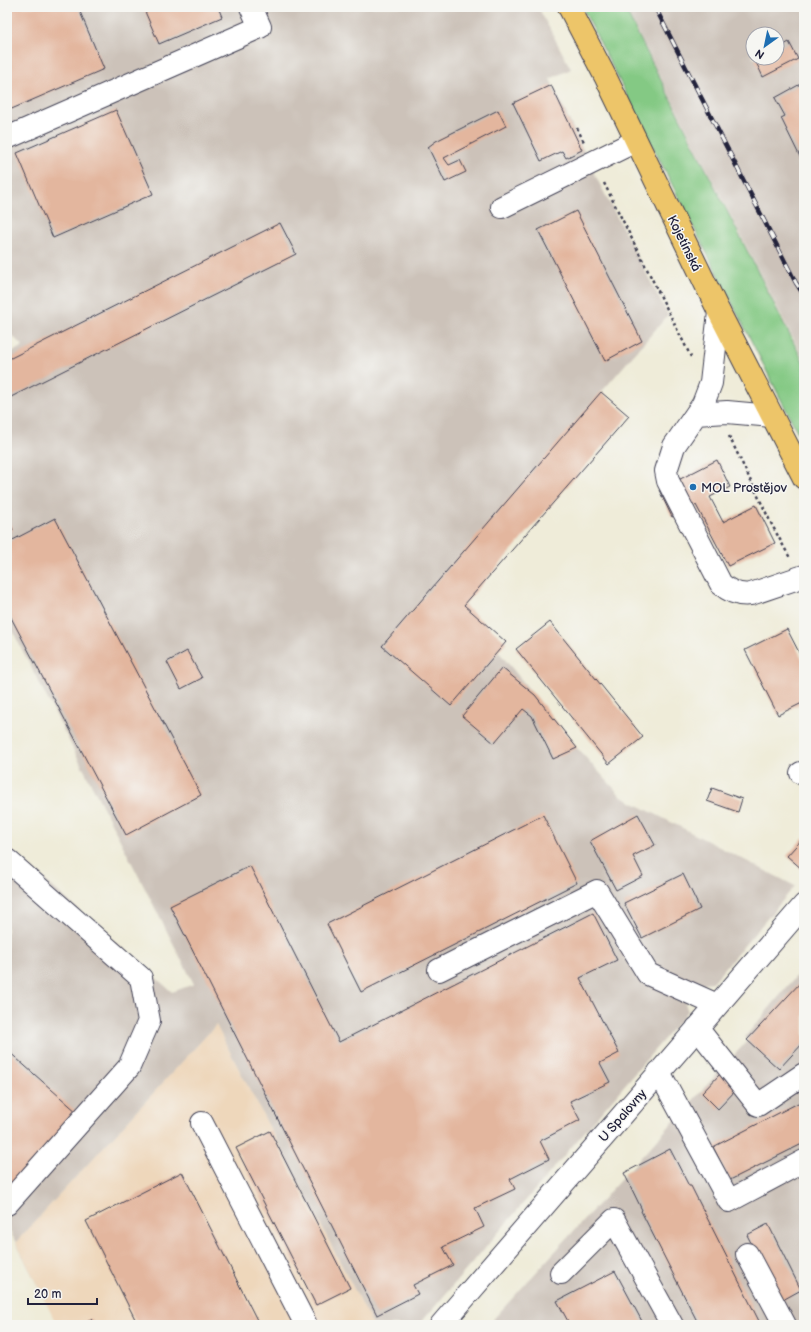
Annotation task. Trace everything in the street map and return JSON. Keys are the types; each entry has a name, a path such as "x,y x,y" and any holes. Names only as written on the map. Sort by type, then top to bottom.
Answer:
{"main road":[{"name":"Kojetínská","path":"569,7 606,78 719,312 804,478"}],"street":[{"path":"7,138 260,27 252,7"},
{"path":"502,207 636,141"},
{"path":"719,312 711,383 703,404 674,446 666,471 668,481 721,584 727,589 742,595 751,594 804,576"},
{"path":"696,414 726,412 772,416"},
{"path":"7,860 141,978 149,1021 129,1067 7,1204"},
{"path":"439,970 597,891 648,974 717,1005"},
{"name":"U Spalovny","path":"441,1325 804,905"},
{"path":"697,1028 758,1105 804,1074"},
{"path":"659,1072 729,1201 804,1161"},
{"path":"202,1123 306,1325"},
{"path":"562,1273 614,1220 672,1325"},
{"path":"747,1254 785,1325"}],"shaded area":[{"path":"7,7 538,7 571,69 550,79 594,173 668,315 382,646 451,706 498,651 577,748 622,797 795,886 713,982 704,983 693,994 685,1004 688,1011 419,1325 373,1325 216,1025 16,1242 57,1325 7,1225 7,847 172,992 194,984 7,620 7,355 23,346 7,331"},
{"path":"625,7 804,7 804,360"},
{"path":"804,967 804,1325 488,1325 748,1040 745,1037"},
{"path":"216,1025 373,1325 66,1325 64,1322 57,1325 16,1242"}],"green space":[{"path":"582,7 624,7 804,363 804,445"}],"building":[{"path":"14,7 78,7 104,69 7,111 7,10"},
{"path":"143,7 218,7 222,17 159,44"},
{"path":"789,42 798,59 785,66 785,44"},
{"path":"758,66 784,66 763,77"},
{"path":"804,82 804,165 781,118 785,116 775,98"},
{"path":"551,85 582,150 566,158 562,151 541,161 513,103"},
{"path":"116,110 153,194 53,238 17,153"},
{"path":"498,110 506,126 444,158 449,165 460,160 466,172 445,182 428,147 436,141"},
{"path":"576,211 642,341 605,361 538,230"},
{"path":"280,223 296,254 7,399 7,360"},
{"path":"601,392 629,416 464,605 506,642 451,706 382,646"},
{"path":"717,460 730,487 710,497 723,522 756,505 775,543 728,566 696,505 672,517 659,490"},
{"path":"7,518 13,530 7,534"},
{"path":"55,518 201,795 126,835 7,610 7,543"},
{"path":"550,622 643,737 609,764 516,649"},
{"path":"787,629 804,662 804,702 778,715 745,650"},
{"path":"187,651 202,678 181,689 167,662"},
{"path":"502,668 535,695 577,748 553,759 532,716 523,709 494,743 462,716"},
{"path":"712,788 742,799 738,812 707,801"},
{"path":"638,814 655,845 633,856 643,876 616,890 590,841"},
{"path":"543,815 577,883 361,992 327,924"},
{"path":"804,837 804,869 803,870 787,856"},
{"path":"250,866 339,1042 593,913 617,960 580,978 619,1053 600,1063 610,1082 570,1101 580,1120 540,1141 549,1159 510,1179 515,1189 475,1208 484,1227 443,1247 453,1265 413,1285 418,1294 377,1315 170,906"},
{"path":"683,874 700,909 642,938 624,903"},
{"path":"801,982 804,985 804,1042 779,1069 747,1040"},
{"path":"7,1050 78,1113 7,1194"},
{"path":"721,1073 737,1089 718,1109 702,1093"},
{"path":"804,1100 804,1143 730,1180 713,1147"},
{"path":"270,1131 350,1288 316,1305 236,1148"},
{"path":"670,1149 689,1186 691,1186 761,1325 699,1325 641,1211 642,1210 624,1173"},
{"path":"182,1172 260,1325 138,1325 86,1221"},
{"path":"768,1224 801,1290 781,1301 747,1235"},
{"path":"615,1271 644,1325 570,1325 557,1301"},
{"path":"91,1319 95,1325 78,1325"}],"railway":[{"path":"655,7 796,283 804,295"}],"place":[{"name":"MOL Prostějov","path":"693,487"}]}
